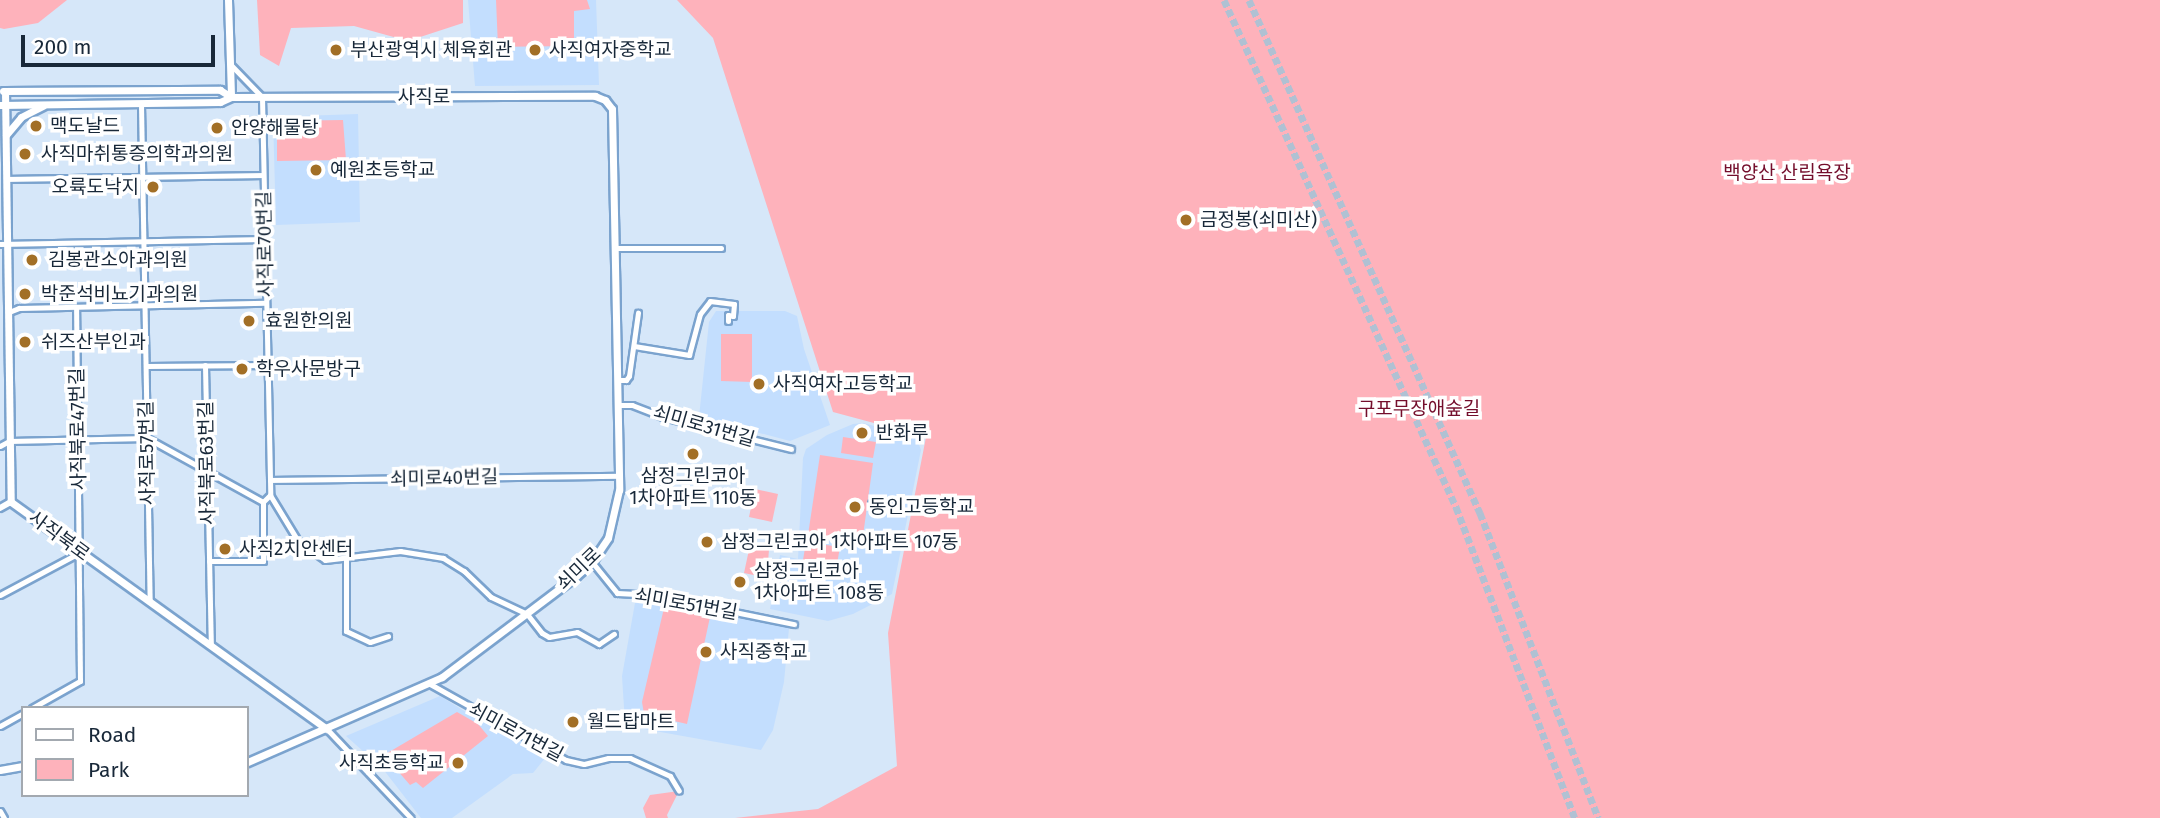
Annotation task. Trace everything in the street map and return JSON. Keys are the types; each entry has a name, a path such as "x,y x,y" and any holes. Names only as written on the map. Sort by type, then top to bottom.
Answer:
{"main road":[{"path":"228,0 231,97"},
{"name":"사직로","path":"2,91 220,90 231,97"},
{"name":"사직북로","path":"2,91 6,135 4,244 9,312 11,502 327,729"},
{"name":"사직로","path":"2,105 220,102 231,97 595,96 605,100 612,109"},
{"path":"6,135 21,117 51,104"},
{"name":"쇠미로","path":"248,762 430,684 527,614 592,562 611,532 617,508 619,476 612,109"},
{"path":"0,317 9,312"},
{"path":"0,332 9,337"},
{"path":"0,771 21,766"}],"street":[{"path":"230,64 262,97"},
{"name":"사직로70번길","path":"262,97 270,495"},
{"name":"사직로57번길","path":"141,104 150,602"},
{"path":"6,179 264,174"},
{"path":"4,244 265,239"},
{"path":"614,248 721,248"},
{"path":"634,346 690,355 703,306 719,300 734,304 733,316 729,316 728,321"},
{"path":"9,312 19,308 266,303"},
{"name":"사직북로47번길","path":"36,706 80,681 81,552 76,307"},
{"path":"617,380 626,380 629,376 638,313"},
{"name":"사직북로63번길","path":"205,365 211,646"},
{"path":"146,366 268,365"},
{"path":"0,384 9,379"},
{"name":"쇠미로31번길","path":"617,405 632,405 663,417 791,449"},
{"path":"0,446 9,441 147,438 263,502"},
{"name":"쇠미로40번길","path":"270,480 619,476"},
{"path":"209,561 263,561 263,502 270,495 285,522 310,553 325,561 400,551 443,558 464,571 491,597 527,614 542,633 549,637 577,632 599,644 614,634"},
{"path":"0,508 11,502"},
{"path":"0,594 81,552"},
{"path":"346,558 346,631 370,642 388,636"},
{"name":"쇠미로51번길","path":"592,562 617,593 651,595 794,624"},
{"name":"쇠미로71번길","path":"430,684 566,760 584,764 630,758 670,776 679,790"},
{"path":"0,726 21,714"},
{"path":"327,729 411,818"},
{"path":"0,811 4,818"}],"shaded area":[{"name":"사직여자중학교","path":"468,0 596,0 599,85 475,86"},
{"name":"예원초등학교","path":"358,114 360,222 276,225 273,117"},
{"name":"사직여자고등학교","path":"716,311 785,311 797,316 804,349 830,425 790,441 699,417 709,322"},
{"name":"동인고등학교","path":"863,423 916,437 921,450 892,594 853,614 828,621 770,609 780,555 798,559 803,458 806,449 827,435 853,424"},
{"name":"사직중학교","path":"654,600 789,628 784,682 773,730 761,750 638,728 625,723 622,676 635,603"},
{"name":"사직초등학교","path":"440,696 479,720 521,735 532,748 546,757 533,773 513,774 452,818 421,818 383,769 346,736"}],"green space":[{"path":"0,0 67,0 38,23 4,29 0,28"},
{"path":"257,0 463,0 463,23 408,41 354,26 291,28 279,66 260,55"},
{"path":"496,0 587,0 590,9 574,11 574,46 498,47"},
{"name":"구포무장애숲길","path":"677,0 2160,0 2160,818 735,818 818,809 897,766 888,633 926,437 833,412 713,38"},
{"path":"343,120 346,160 277,161 277,121"},
{"path":"721,334 752,334 752,382 721,381"},
{"path":"843,437 876,442 873,458 841,453"},
{"path":"820,455 873,463 862,543 808,535"},
{"path":"755,489 778,494 772,522 749,517"},
{"path":"806,542 840,547 837,564 803,560"},
{"path":"750,545 769,549 767,578 744,573"},
{"path":"664,608 710,617 687,724 644,714 642,702"},
{"path":"457,712 478,724 488,736 423,788 416,782 410,785 384,755"},
{"path":"679,791 668,818 646,818 643,808 650,795"}],"tunnel":[{"path":"1224,0 1456,507 1575,818"},
{"path":"1249,0 1480,513 1598,818"}],"place":[{"name":"부산광역시 체육회관","path":"336,50"},
{"name":"사직여자중학교","path":"535,50"},
{"name":"맥도날드","path":"36,126"},
{"name":"안양해물탕","path":"217,128"},
{"name":"사직마취통증의학과의원","path":"25,154"},
{"name":"예원초등학교","path":"316,170"},
{"name":"오륙도낙지","path":"153,187"},
{"name":"금정봉(쇠미산)","path":"1186,220"},
{"name":"김봉관소아과의원","path":"32,260"},
{"name":"박준석비뇨기과의원","path":"25,294"},
{"name":"효원한의원","path":"249,321"},
{"name":"쉬즈산부인과","path":"25,342"},
{"name":"학우사문방구","path":"242,369"},
{"name":"사직여자고등학교","path":"759,384"},
{"name":"반화루","path":"862,433"},
{"name":"삼정그린코아 1차아파트 110동","path":"693,454"},
{"name":"동인고등학교","path":"855,507"},
{"name":"삼정그린코아 1차아파트 107동","path":"707,542"},
{"name":"사직2치안센터","path":"225,549"},
{"name":"삼정그린코아 1차아파트 108동","path":"740,582"},
{"name":"사직중학교","path":"706,652"},
{"name":"월드탑마트","path":"573,722"},
{"name":"사직초등학교","path":"458,763"}],"park label":[{"name":"백양산 산림욕장","path":"1787,173"}]}
